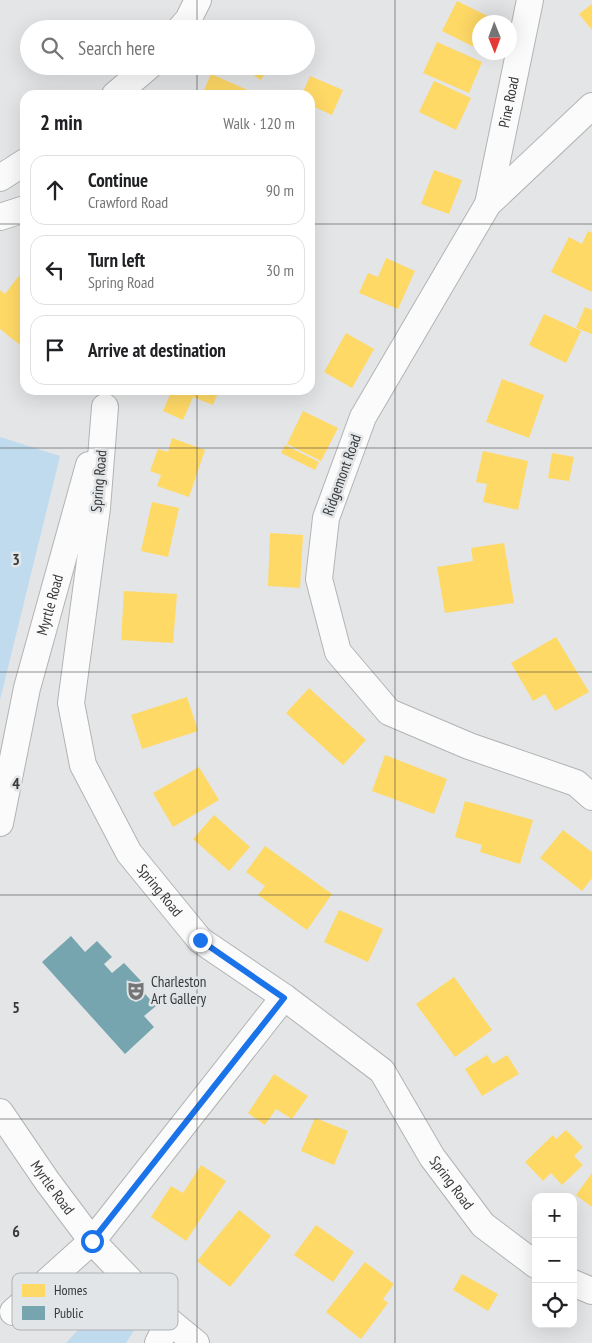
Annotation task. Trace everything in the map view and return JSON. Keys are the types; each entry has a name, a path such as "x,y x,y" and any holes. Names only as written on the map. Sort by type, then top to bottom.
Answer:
{"street":[{"path":"188,20 198,0"},
{"name":"Pine Road","path":"488,204 530,0"},
{"path":"121,90 138,75"},
{"name":"Ridgemont Road","path":"592,106 488,204 363,417 326,518 319,579 338,652 389,712 469,746 576,784 592,797"},
{"path":"0,178 20,165"},
{"path":"0,217 20,211"},
{"name":"Myrtle Road","path":"0,823 27,688 108,398"},
{"name":"Spring Road","path":"108,398 97,508 71,703 82,764 129,853 200,940 284,998 382,1071 432,1157 483,1225 532,1262"},
{"path":"56,1273 92,1241 284,998"},
{"name":"Myrtle Road","path":"0,1112 47,1181 117,1273"},
{"path":"575,1283 592,1291"},
{"name":"Myrtle Road","path":"164,1332 196,1343"}],"shaded area":[{"path":"0,437 60,456 0,700"},
{"path":"78,1330 134,1330 126,1343 66,1343"}],"building: Homes":[{"path":"457,1 486,15 472,15 472,46 442,31"},
{"path":"592,4 592,30 579,14"},
{"path":"437,42 472,58 472,60 482,62 469,93 423,73"},
{"path":"211,75 213,75 247,90 204,90"},
{"path":"253,75 264,75 261,80"},
{"path":"310,76 343,90 332,115 315,107 315,90 304,90"},
{"path":"434,81 471,98 456,130 419,112"},
{"path":"434,170 462,180 449,214 421,204"},
{"path":"588,231 592,233 592,292 551,272 569,237 582,244"},
{"path":"386,258 415,271 398,309 359,293 368,273 378,277"},
{"path":"20,274 20,345 0,329 0,290 5,294"},
{"path":"585,307 592,310 592,334 576,328"},
{"path":"544,314 581,331 566,363 529,345"},
{"path":"346,333 374,349 352,388 324,372"},
{"path":"502,379 544,395 529,438 486,422"},
{"path":"170,395 217,395 213,405 193,397 183,420 163,411"},
{"path":"303,411 338,428 321,461 287,444"},
{"path":"172,438 205,450 189,497 157,486 161,475 150,471 158,449 168,452"},
{"path":"285,445 319,462 315,470 281,453"},
{"path":"483,451 528,461 518,510 483,502 487,484 476,482"},
{"path":"552,453 574,457 569,481 548,478"},
{"path":"152,502 179,508 168,557 141,551"},
{"path":"270,533 303,535 300,588 268,586"},
{"path":"504,543 514,603 445,613 437,567 473,561 471,548"},
{"path":"124,591 177,594 173,643 121,640"},
{"path":"556,637 589,692 555,711 545,694 533,701 511,663"},
{"path":"309,688 366,740 343,765 286,713"},
{"path":"187,697 198,731 142,749 131,715"},
{"path":"385,755 447,779 434,814 372,791"},
{"path":"199,767 219,800 173,827 153,793"},
{"path":"465,801 533,820 520,864 480,852 482,845 455,837"},
{"path":"214,815 250,847 229,871 193,839"},
{"path":"563,830 592,852 592,878 582,891 540,858"},
{"path":"265,846 332,894 307,930 258,895 265,886 246,872"},
{"path":"339,910 383,929 368,962 324,942"},
{"path":"454,977 492,1030 455,1057 416,1004"},
{"path":"487,1055 493,1064 507,1055 519,1074 482,1096 465,1069"},
{"path":"274,1074 308,1096 292,1119 276,1109 265,1125 248,1113"},
{"path":"315,1118 348,1131 334,1165 301,1151"},
{"path":"566,1130 583,1147 574,1156 583,1165 562,1185 551,1173 543,1181 525,1162 553,1135 556,1139"},
{"path":"201,1165 226,1181 186,1241 151,1217 171,1186 183,1193"},
{"path":"592,1173 592,1207 577,1196"},
{"path":"239,1210 271,1236 230,1287 197,1261"},
{"path":"316,1225 354,1252 333,1282 294,1255"},
{"path":"365,1262 394,1284 383,1299 388,1303 361,1339 326,1312"},
{"path":"462,1274 498,1294 488,1311 453,1290"}],"building: Public":[{"path":"71,936 85,952 97,941 112,957 104,964 112,973 124,963 141,981 137,985 156,1006 144,1016 154,1027 125,1054 42,962"}],"place":[{"name":"Charleston Art Gallery","path":"136,991"}],"route":[{"path":"92,1241 284,998 200,940"}]}
